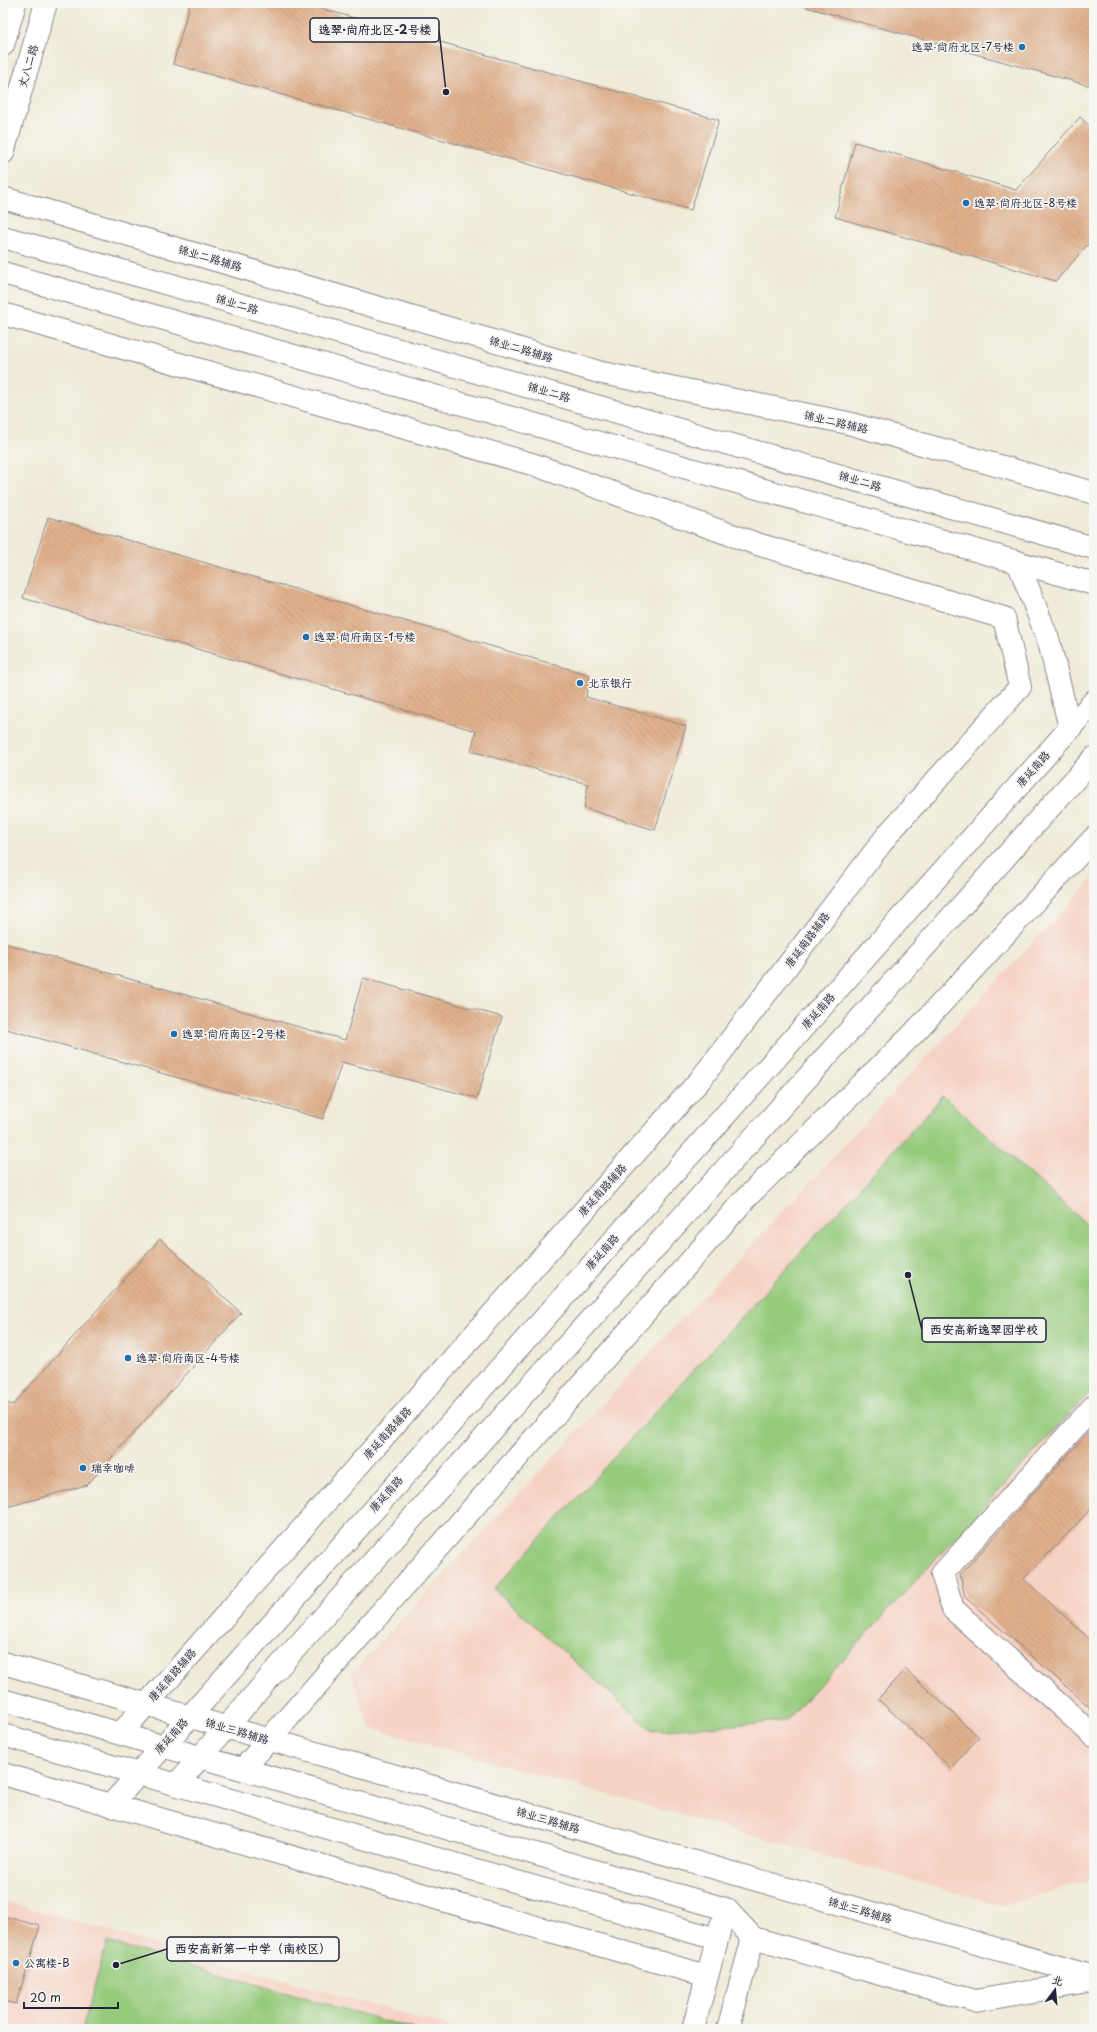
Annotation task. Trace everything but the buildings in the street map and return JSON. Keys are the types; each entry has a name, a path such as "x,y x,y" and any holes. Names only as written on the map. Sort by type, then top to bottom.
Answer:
{"street":[{"path":"3,45 15,3"},
{"name":"丈八二路","path":"3,153 46,3"},
{"name":"锦业二路辅路","path":"3,198 602,373 848,423 1094,493"},
{"name":"锦业二路","path":"3,237 1094,548"},
{"path":"3,273 1094,584"},
{"name":"唐延南路辅路","path":"3,314 532,464 757,544 1004,618 1020,687 889,833 700,1080 120,1734"},
{"path":"1018,562 1049,642 1070,728"},
{"name":"唐延南路","path":"111,1805 162,1745 1094,701"},
{"path":"176,1785 1094,758"},
{"path":"243,1769 745,1199 913,1034 1094,838"},
{"path":"1094,1406 942,1574 954,1609 1094,1736"},
{"name":"锦业三路辅路","path":"3,1663 1094,1977"},
{"path":"3,1700 726,1909 753,1938 975,2001 1094,1981"},
{"path":"3,1735 717,1939"},
{"path":"3,1774 707,1976"},
{"path":"693,2029 726,1909"},
{"path":"728,2029 753,1938"}],"shaded area":[{"path":"1094,877 1094,1879 1004,1906 370,1728 351,1674"},
{"path":"3,1901 457,2029 3,2029"}],"green space":[{"path":"943,1096 1094,1231 1094,1388 786,1721 652,1731 494,1589"},
{"path":"107,1942 414,2029 82,2029"}],"place":[{"name":"逸翠·尚府北区-7号楼","path":"1022,47"},
{"name":"逸翠·尚府北区-2号楼","path":"446,92"},
{"name":"逸翠·尚府北区-8号楼","path":"966,203"},
{"name":"逸翠·尚府南区-1号楼","path":"306,637"},
{"name":"北京银行","path":"580,683"},
{"name":"逸翠·尚府南区-2号楼","path":"174,1034"},
{"name":"西安高新逸翠园学校","path":"908,1275"},
{"name":"逸翠·尚府南区-4号楼","path":"128,1358"},
{"name":"瑞幸咖啡","path":"83,1468"},
{"name":"公寓楼-B","path":"16,1963"},
{"name":"西安高新第一中学（南校区）","path":"116,1965"}]}
